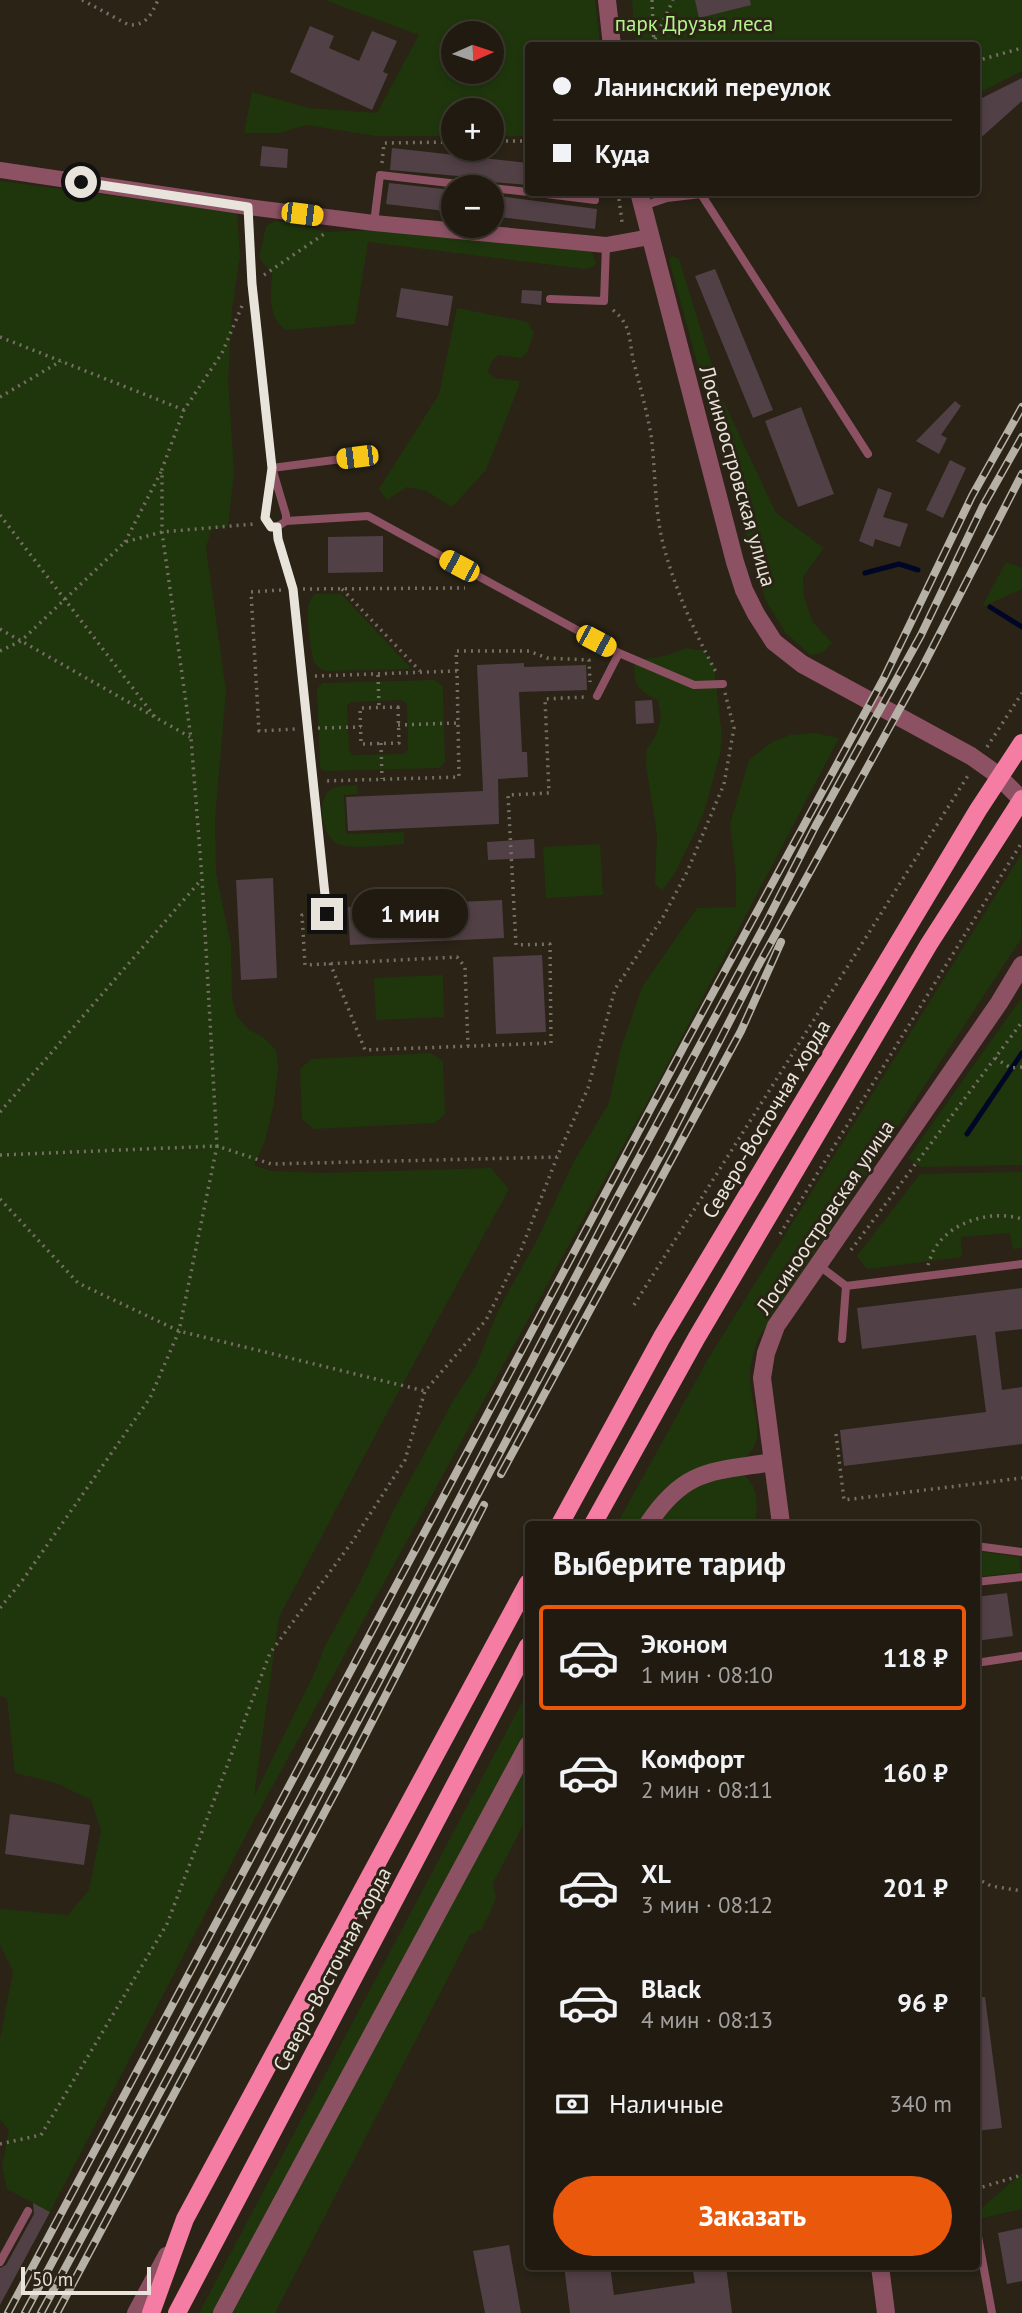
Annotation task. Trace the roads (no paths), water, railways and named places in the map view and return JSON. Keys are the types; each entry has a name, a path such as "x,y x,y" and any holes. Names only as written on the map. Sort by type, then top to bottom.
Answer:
{"main road":[{"name":"Северо-Восточная хорда","path":"562,1521 668,1327 971,821 1022,743"},
{"path":"595,1521 711,1313 929,944 1022,799"},
{"name":"Северо-Восточная хорда","path":"151,2313 185,2219 525,1589"},
{"name":"Северо-Восточная хорда","path":"177,2313 525,1652"}],"street":[{"path":"607,0 612,42"},
{"path":"0,170 374,223 606,245 650,237"},
{"name":"Лосиноостровская улица","path":"641,199 735,562 744,590 756,614 774,642 802,664 971,757 995,773 1022,799"},
{"name":"Лосиноостровская улица","path":"780,1521 762,1378 766,1353 776,1326 999,1003 1022,965"},
{"path":"650,1521 669,1495 695,1478 711,1472 773,1462"},
{"path":"222,2313 525,1751"},
{"name":"Северо-Восточная хорда","path":"135,2313 185,2219"},
{"path":"881,2270 886,2313"}],"lane":[{"path":"374,223 380,175 441,182"},
{"path":"504,189 525,192"},
{"path":"562,196 595,200"},
{"path":"641,199 684,196"},
{"path":"702,196 868,454"},
{"path":"248,207 252,284 272,468 286,521"},
{"path":"550,299 604,301 606,245"},
{"path":"272,468 357,457"},
{"path":"272,468 265,518 267,523 277,527"},
{"path":"277,527 286,521 368,516 619,653 694,685 723,684"},
{"path":"277,527 293,589 327,914"},
{"path":"594,696 619,653"},
{"path":"817,1264 846,1286 1022,1264"},
{"path":"842,1339 846,1286"},
{"path":"980,1547 1022,1552"},
{"path":"980,1582 1022,1577"},
{"path":"980,1662 1022,1656"},
{"path":"0,2262 28,2211"},
{"path":"980,2247 992,2313"}],"waterway":[{"path":"865,573 899,564 918,570"},
{"path":"990,607 1022,627"},
{"path":"967,1134 1022,1053"}],"railway":[{"path":"8,2313 684,1046 884,678 972,496 1022,407"},
{"path":"25,2313 398,1616 815,827 921,635 983,506 1022,437"},
{"path":"41,2313 570,1320 665,1147 758,966 921,670 1022,474"},
{"path":"501,1474 741,1031 781,942"},
{"path":"57,2313 345,1774 484,1505"}],"park label":[{"name":"парк Друзья леса","path":"694,23"}]}
